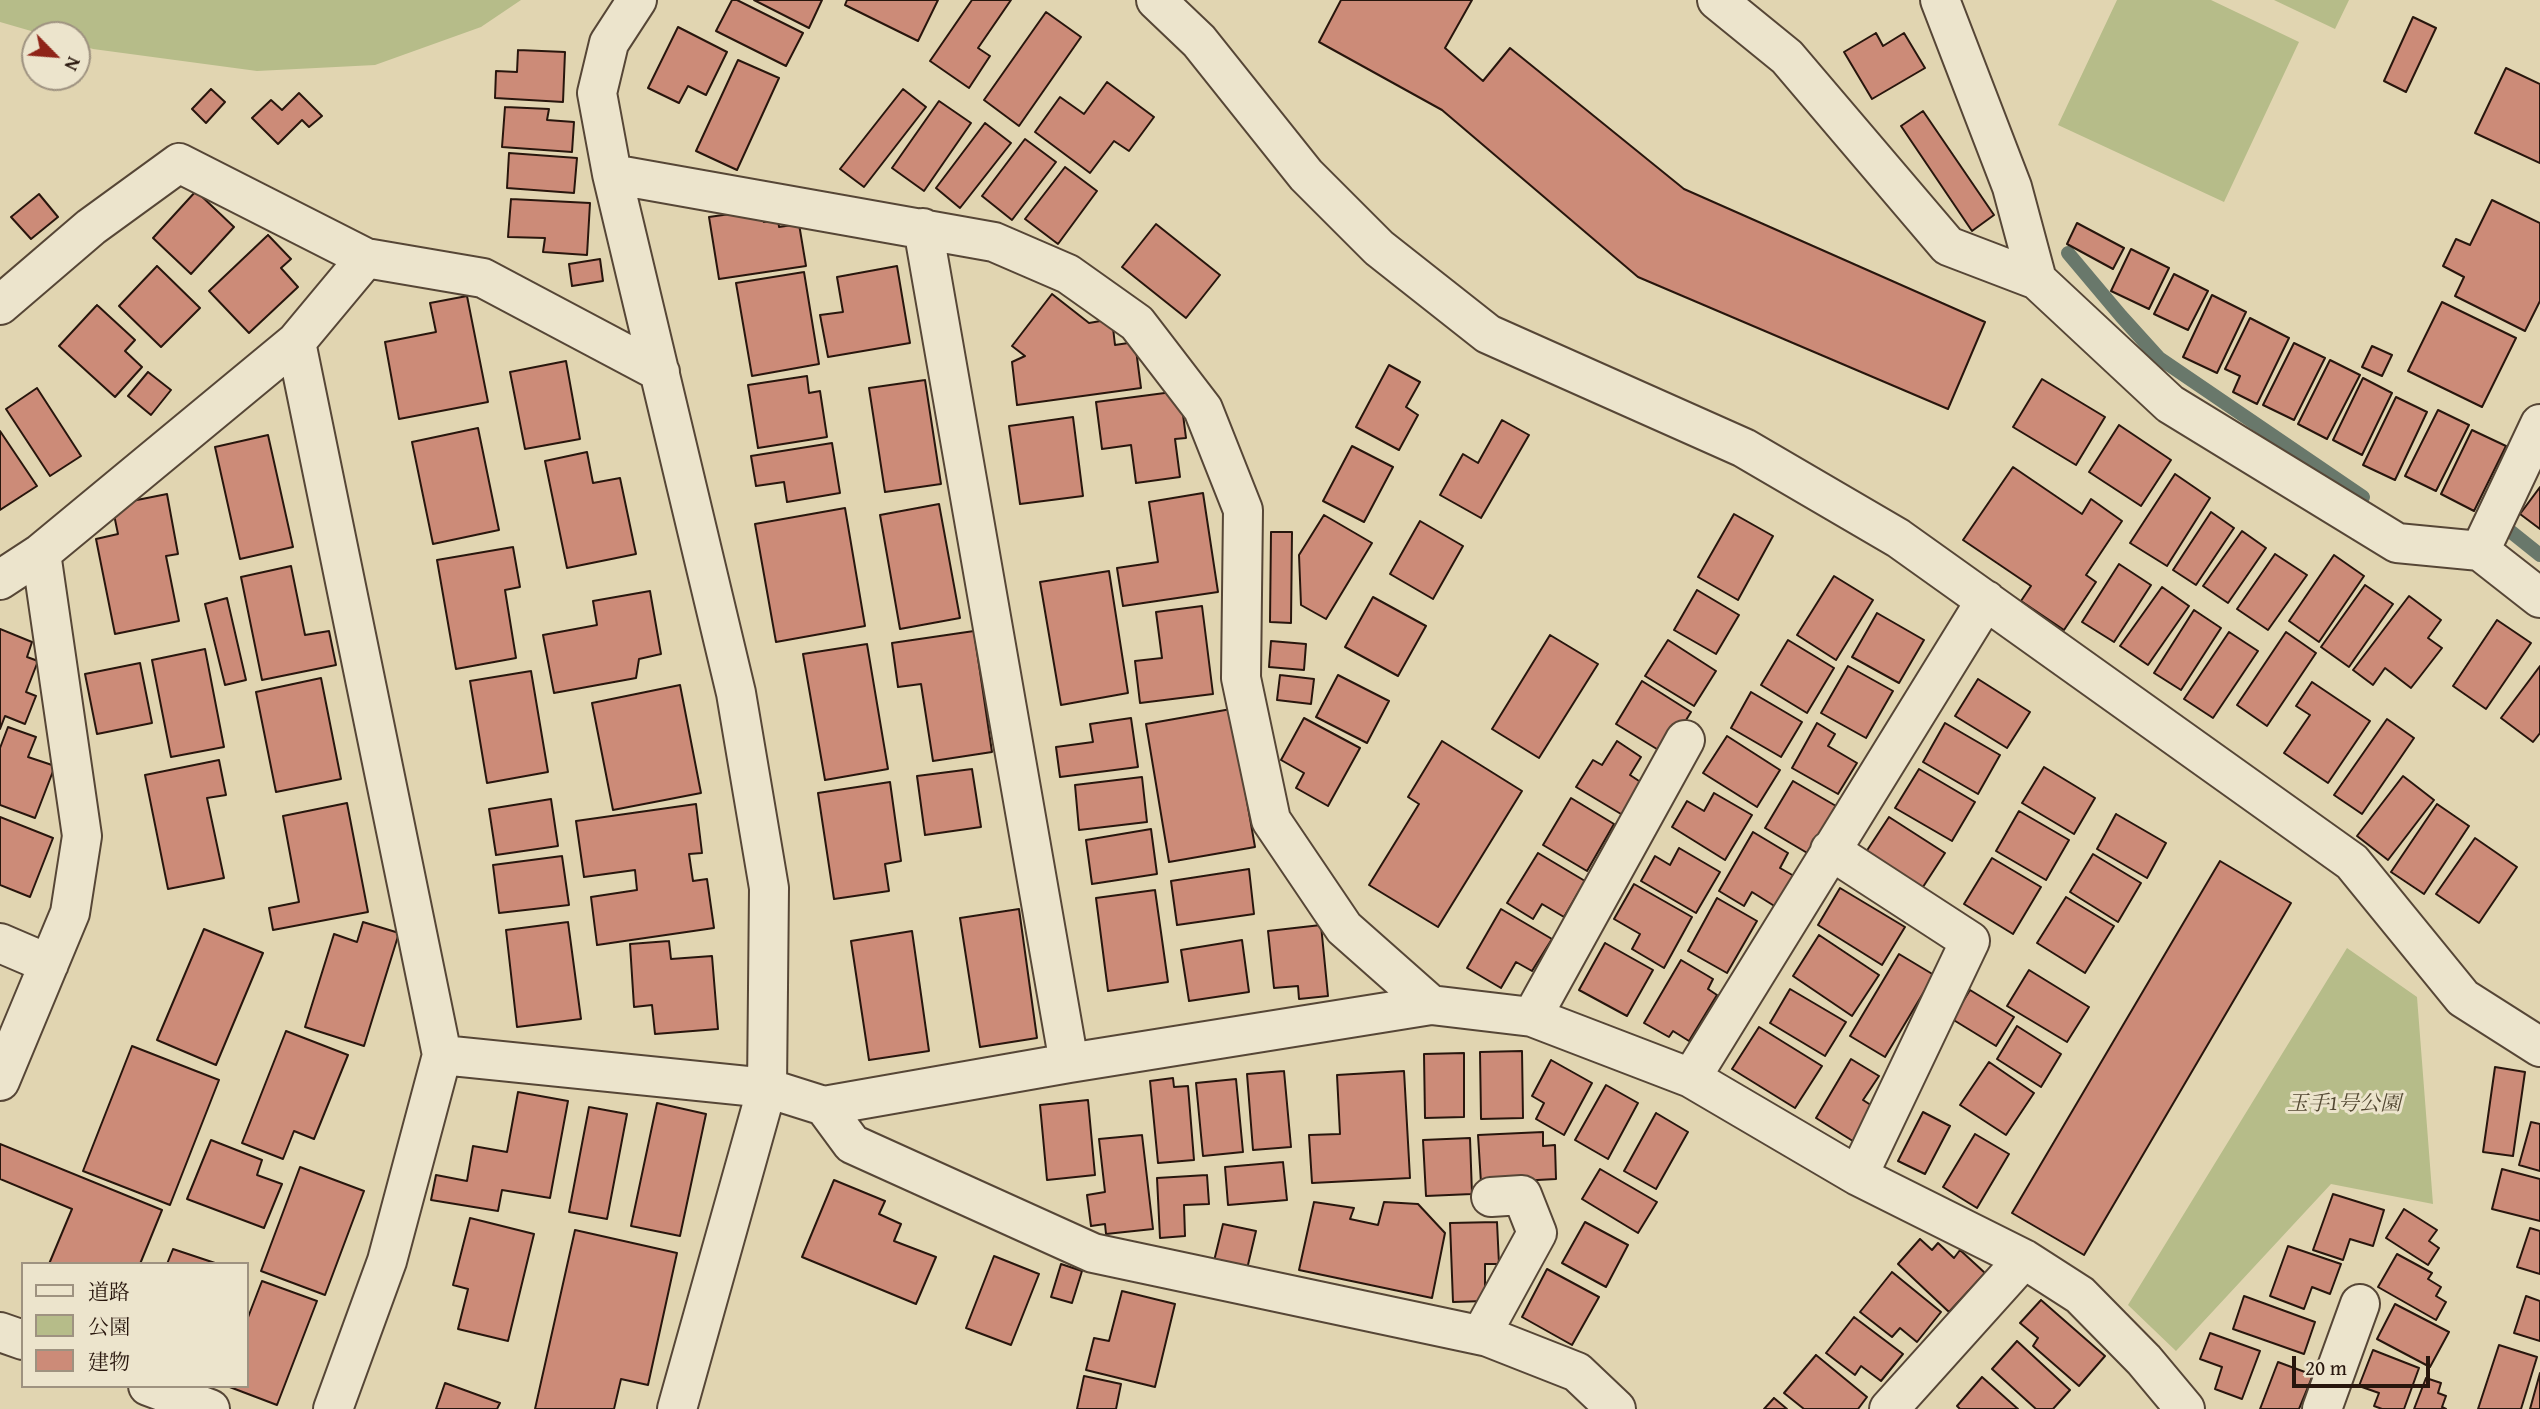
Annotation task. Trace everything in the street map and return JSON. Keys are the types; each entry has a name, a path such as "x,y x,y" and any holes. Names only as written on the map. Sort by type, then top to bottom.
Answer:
{"street":[{"path":"637,0 609,43 597,93 612,174 736,694 769,888 767,1088 677,1409"},
{"path":"1156,0 1199,41 1306,175 1379,248 1488,334 1744,448 1898,538 2352,862 2463,998 2540,1047"},
{"path":"1717,0 1787,57 1948,246 2037,280 2170,404 2397,543 2480,551 2540,598"},
{"path":"1940,0 2012,187 2037,280"},
{"path":"0,305 91,227 180,163 366,258 483,278 660,372"},
{"path":"612,174 994,242 1068,274 1137,323 1203,409 1243,510 1241,678 1271,820 1344,929 1431,1005"},
{"path":"923,228 1069,1063"},
{"path":"0,580 41,553 296,342 366,258"},
{"path":"296,342 442,1055 387,1261 333,1409"},
{"path":"2480,551 2540,424"},
{"path":"0,1082 70,913 82,836 41,553"},
{"path":"1691,1078 1986,600"},
{"path":"1532,1017 1685,740"},
{"path":"1830,850 1970,942 1858,1176"},
{"path":"0,943 49,964"},
{"path":"442,1055 767,1088 824,1106 1069,1063 1431,1005 1532,1017 1691,1078 1858,1176 2024,1259 2080,1295 2144,1360 2185,1409"},
{"path":"824,1106 852,1144 1093,1253 1481,1335 1577,1372 1616,1409"},
{"path":"1481,1335 1537,1233 1522,1195 1491,1198"},
{"path":"1889,1409 2024,1259"},
{"path":"2322,1409 2360,1304"},
{"path":"0,1332 21,1339"},
{"path":"153,1388 210,1409"}],"green space":[{"path":"0,0 521,0 481,27 375,65 257,71 93,49 91,21 21,21 21,28 0,22"},
{"path":"2117,0 2211,0 2299,42 2224,202 2058,125"},
{"path":"2274,0 2349,0 2335,29"},
{"name":"玉手1号公園","path":"2347,948 2417,997 2433,1204 2331,1184 2176,1351 2128,1305"}],"building":[{"path":"732,0 737,0 803,33 786,66 716,31"},
{"path":"754,0 822,0 809,28"},
{"path":"847,0 938,0 918,41 845,5"},
{"path":"972,0 1011,0 978,48 990,56 969,88 930,61"},
{"path":"1341,0 1472,0 1445,48 1483,81 1510,48 1684,189 1985,322 1948,409 1638,277 1442,110 1319,42"},
{"path":"1046,12 1081,37 1019,126 984,100"},
{"path":"2413,17 2436,28 2406,92 2384,81"},
{"path":"678,27 727,52 706,95 688,86 679,103 648,88"},
{"path":"1876,33 1883,46 1904,33 1925,68 1872,99 1844,52"},
{"path":"518,50 565,52 563,102 495,98 496,71 517,72"},
{"path":"738,60 779,78 737,170 696,151"},
{"path":"2506,68 2540,84 2540,163 2475,133"},
{"path":"1107,82 1154,117 1129,151 1114,141 1090,173 1035,132 1060,97 1084,114"},
{"path":"211,89 225,102 206,123 192,109"},
{"path":"903,89 926,107 864,187 840,169"},
{"path":"299,93 322,116 309,127 302,120 278,144 252,118 271,100 282,110"},
{"path":"939,101 971,123 924,191 892,168"},
{"path":"505,107 549,109 547,120 574,122 572,152 502,147"},
{"path":"1923,111 1994,215 1972,231 1901,126"},
{"path":"985,123 1011,143 960,208 936,188"},
{"path":"1025,139 1056,162 1012,220 982,196"},
{"path":"509,153 577,158 574,193 507,188"},
{"path":"1065,167 1097,191 1058,244 1025,219"},
{"path":"196,191 234,227 191,274 153,238"},
{"path":"39,194 58,217 31,239 11,217"},
{"path":"511,199 590,203 587,255 543,252 545,238 508,237"},
{"path":"2492,200 2540,223 2540,301 2525,331 2455,296 2464,277 2443,266 2456,239 2470,245"},
{"path":"744,212 746,218 763,215 764,222 778,219 779,227 799,224 806,266 719,279 709,217"},
{"path":"2077,223 2124,248 2113,269 2067,244"},
{"path":"1156,224 1220,275 1186,318 1122,267"},
{"path":"268,235 291,259 281,268 298,287 249,333 209,291"},
{"path":"2131,249 2169,268 2149,309 2111,291"},
{"path":"600,259 603,281 572,286 569,264"},
{"path":"157,266 200,308 161,347 119,306"},
{"path":"897,266 910,343 828,357 820,315 843,312 837,277"},
{"path":"804,272 819,364 752,376 736,283"},
{"path":"2174,274 2208,291 2188,330 2154,314"},
{"path":"1052,294 1089,323 1112,319 1115,345 1135,342 1141,388 1017,405 1012,362 1025,356 1012,346"},
{"path":"2212,295 2246,312 2217,373 2183,357"},
{"path":"467,296 488,402 399,419 385,342 436,332 430,303"},
{"path":"2442,302 2516,338 2482,407 2408,371"},
{"path":"97,305 135,340 125,351 142,367 115,397 59,346"},
{"path":"2250,318 2289,338 2257,404 2233,392 2240,376 2225,369"},
{"path":"2294,343 2325,358 2294,420 2263,405"},
{"path":"2372,346 2392,355 2382,376 2362,367"},
{"path":"2330,360 2360,375 2327,439 2298,424"},
{"path":"566,361 580,439 525,449 510,372"},
{"path":"1389,365 1420,382 1406,407 1418,415 1399,450 1356,427"},
{"path":"148,372 171,390 151,415 128,396"},
{"path":"807,376 809,393 820,391 827,437 758,448 748,385"},
{"path":"2363,378 2392,393 2362,455 2333,440"},
{"path":"2042,379 2105,417 2076,465 2013,427"},
{"path":"925,380 941,484 885,492 869,388"},
{"path":"37,388 81,456 50,476 6,409"},
{"path":"1180,391 1186,438 1175,439 1180,477 1136,483 1131,445 1102,449 1096,402"},
{"path":"2396,397 2427,412 2395,480 2363,465"},
{"path":"2438,410 2469,425 2436,491 2405,476"},
{"path":"1073,417 1083,496 1020,504 1009,426"},
{"path":"1502,420 1529,435 1481,518 1440,495 1463,454 1478,463"},
{"path":"2119,425 2171,460 2141,506 2089,472"},
{"path":"478,428 499,530 433,544 412,442"},
{"path":"2472,430 2506,446 2474,511 2441,494"},
{"path":"0,431 37,486 0,510"},
{"path":"268,435 293,547 240,559 215,447"},
{"path":"832,443 840,493 787,502 784,482 756,486 751,456"},
{"path":"1352,446 1393,467 1364,522 1323,501"},
{"path":"587,452 593,483 620,478 636,554 567,568 545,461"},
{"path":"2013,467 2082,514 2091,499 2122,521 2086,575 2096,582 2064,630 2021,601 2031,586 1963,540"},
{"path":"2175,474 2210,498 2167,566 2130,543"},
{"path":"2540,487 2540,529 2520,514"},
{"path":"1203,493 1218,592 1123,606 1117,568 1158,562 1149,502"},
{"path":"167,494 178,554 166,556 179,621 115,634 96,539 118,534 112,505"},
{"path":"939,504 960,618 900,629 880,515"},
{"path":"845,508 865,626 776,642 755,524"},
{"path":"2211,512 2234,528 2196,585 2173,570"},
{"path":"1734,514 1773,536 1738,600 1698,577"},
{"path":"1324,515 1372,543 1326,619 1301,605 1299,555"},
{"path":"1420,521 1463,546 1433,599 1390,574"},
{"path":"2242,531 2266,548 2228,603 2203,586"},
{"path":"1271,532 1292,532 1291,623 1270,622"},
{"path":"513,547 520,587 505,590 516,658 456,669 437,560"},
{"path":"2275,554 2307,575 2268,630 2237,609"},
{"path":"2334,555 2364,576 2319,642 2289,621"},
{"path":"2119,564 2151,585 2114,642 2082,622"},
{"path":"291,566 305,635 329,631 336,665 262,680 241,577"},
{"path":"1109,571 1128,693 1061,705 1040,582"},
{"path":"1834,576 1873,600 1836,660 1797,635"},
{"path":"2365,585 2393,604 2349,667 2321,647"},
{"path":"2162,587 2189,606 2148,665 2120,646"},
{"path":"1697,590 1739,615 1716,654 1674,630"},
{"path":"650,591 661,654 639,659 636,678 554,693 543,635 597,625 593,601"},
{"path":"2409,596 2441,620 2428,638 2442,648 2411,688 2385,668 2373,685 2353,670"},
{"path":"1373,597 1426,626 1398,676 1345,647"},
{"path":"227,598 246,680 225,685 205,604"},
{"path":"1202,606 1213,694 1140,703 1135,661 1162,658 1156,612"},
{"path":"2194,610 2221,628 2181,690 2154,673"},
{"path":"1877,613 1924,640 1899,683 1852,657"},
{"path":"2497,620 2531,643 2486,709 2453,686"},
{"path":"0,629 32,642 27,657 38,661 26,692 36,696 25,724 5,716 0,729"},
{"path":"974,631 992,752 933,761 921,684 898,687 892,643"},
{"path":"2229,632 2258,651 2213,718 2184,699"},
{"path":"2286,632 2316,653 2267,726 2237,705"},
{"path":"1550,635 1598,664 1539,758 1492,729"},
{"path":"1668,640 1716,671 1694,706 1645,676"},
{"path":"1788,640 1834,668 1807,713 1761,685"},
{"path":"1271,641 1306,644 1304,670 1269,667"},
{"path":"867,644 888,769 825,780 803,654"},
{"path":"205,649 224,747 171,757 152,660"},
{"path":"140,663 152,723 97,734 85,674"},
{"path":"1848,666 1893,691 1866,738 1821,713"},
{"path":"2540,666 2540,733 2533,742 2501,718"},
{"path":"531,671 548,772 487,783 470,681"},
{"path":"1280,675 1314,679 1311,704 1277,700"},
{"path":"1338,675 1389,701 1367,743 1316,717"},
{"path":"321,678 341,779 276,792 256,692"},
{"path":"1978,679 2030,712 2007,748 1955,716"},
{"path":"1642,681 1691,712 1665,754 1616,724"},
{"path":"2312,682 2370,721 2328,783 2284,753 2310,715 2296,706"},
{"path":"680,685 701,793 613,810 592,703"},
{"path":"1751,692 1802,722 1781,757 1731,728"},
{"path":"1231,709 1255,847 1169,862 1146,724"},
{"path":"1131,718 1138,767 1060,777 1056,747 1093,742 1090,724"},
{"path":"1304,718 1360,748 1328,806 1296,788 1304,773 1281,760"},
{"path":"2387,719 2414,738 2362,814 2334,795"},
{"path":"1817,723 1835,734 1828,746 1857,763 1838,794 1792,768"},
{"path":"1945,723 2000,755 1978,794 1923,762"},
{"path":"8,727 36,737 28,757 55,766 35,818 0,805 0,748"},
{"path":"1727,736 1780,770 1757,807 1703,773"},
{"path":"1442,741 1522,791 1438,927 1369,885 1419,804 1408,797"},
{"path":"1617,741 1641,757 1630,775 1645,785 1626,817 1576,787 1593,760 1602,765"},
{"path":"219,760 226,795 207,798 224,878 168,889 145,775"},
{"path":"2044,767 2095,798 2074,834 2022,803"},
{"path":"972,769 981,827 925,835 917,776"},
{"path":"1919,769 1975,802 1952,841 1895,808"},
{"path":"2403,776 2434,800 2388,860 2357,836"},
{"path":"1142,777 1147,822 1079,830 1075,785"},
{"path":"1793,781 1836,806 1809,854 1765,828"},
{"path":"890,782 901,861 885,864 889,891 834,899 818,793"},
{"path":"1714,793 1752,815 1725,860 1672,827 1687,801 1704,811"},
{"path":"1571,798 1614,824 1587,871 1543,845"},
{"path":"551,799 558,846 496,855 489,809"},
{"path":"347,803 368,912 273,930 269,908 299,902 283,816"},
{"path":"696,804 702,853 689,854 693,881 707,879 714,928 597,945 591,897 637,890 635,870 584,877 576,821"},
{"path":"2437,804 2469,826 2424,894 2391,872"},
{"path":"2019,811 2069,840 2046,880 1996,851"},
{"path":"2116,814 2166,843 2147,878 2097,849"},
{"path":"0,817 53,838 30,897 0,885"},
{"path":"1889,817 1945,853 1921,890 1864,855"},
{"path":"1151,829 1157,874 1092,884 1086,840"},
{"path":"1753,832 1788,853 1780,868 1794,876 1776,907 1752,892 1744,906 1719,891"},
{"path":"2475,838 2517,867 2479,923 2436,894"},
{"path":"1679,848 1720,872 1696,913 1641,881 1655,856 1670,865"},
{"path":"1538,853 1585,881 1564,917 1542,904 1533,919 1507,903"},
{"path":"2093,854 2141,883 2118,922 2070,892"},
{"path":"562,856 569,905 499,913 493,865"},
{"path":"1992,858 2041,887 2013,934 1964,904"},
{"path":"2220,861 2291,903 2084,1255 2012,1213"},
{"path":"1249,869 1254,914 1177,925 1171,881"},
{"path":"1634,884 1692,917 1664,968 1632,949 1640,934 1614,919"},
{"path":"1840,888 1905,927 1882,965 1818,925"},
{"path":"1155,890 1168,982 1108,991 1096,898"},
{"path":"2066,897 2114,926 2085,973 2037,943"},
{"path":"1717,898 1757,921 1727,973 1688,951"},
{"path":"1019,909 1037,1038 980,1047 960,918"},
{"path":"1501,909 1552,939 1532,971 1516,962 1501,988 1467,968"},
{"path":"363,922 399,933 364,1046 305,1027 334,934 357,942"},
{"path":"568,922 581,1019 517,1027 506,930"},
{"path":"1321,925 1328,996 1299,999 1298,986 1274,988 1268,931"},
{"path":"204,929 263,953 216,1065 157,1040"},
{"path":"912,931 929,1051 869,1060 851,941"},
{"path":"1819,935 1879,975 1852,1016 1793,976"},
{"path":"1242,940 1249,992 1189,1001 1181,950"},
{"path":"669,941 671,959 712,956 718,1029 655,1034 652,1005 634,1007 630,944"},
{"path":"1605,943 1653,970 1627,1016 1579,990"},
{"path":"1899,954 1934,975 1885,1057 1850,1036"},
{"path":"1681,960 1713,979 1708,989 1717,995 1689,1041 1673,1031 1669,1037 1644,1023"},
{"path":"2029,970 2089,1007 2067,1042 2007,1006"},
{"path":"1790,989 1846,1022 1825,1056 1770,1023"},
{"path":"1970,990 2014,1017 1996,1046 1952,1019"},
{"path":"2017,1026 2061,1054 2041,1087 1997,1059"},
{"path":"1759,1027 1822,1066 1795,1108 1732,1069"},
{"path":"286,1031 348,1055 314,1139 294,1131 283,1159 242,1143"},
{"path":"132,1046 219,1080 170,1205 83,1171"},
{"path":"1522,1051 1523,1118 1481,1119 1480,1052"},
{"path":"1464,1053 1464,1117 1425,1118 1424,1054"},
{"path":"1851,1059 1879,1076 1863,1100 1877,1109 1856,1143 1816,1118"},
{"path":"1551,1060 1592,1083 1564,1135 1536,1119 1544,1103 1532,1096"},
{"path":"1989,1062 2034,1093 2006,1135 1960,1105"},
{"path":"2495,1067 2525,1072 2513,1156 2483,1152"},
{"path":"1284,1071 1291,1147 1253,1150 1247,1074"},
{"path":"1404,1071 1410,1178 1312,1183 1309,1135 1340,1134 1337,1075"},
{"path":"1173,1078 1174,1087 1188,1086 1194,1160 1158,1163 1150,1081"},
{"path":"1236,1079 1243,1152 1203,1156 1196,1083"},
{"path":"1606,1085 1638,1103 1608,1159 1575,1140"},
{"path":"518,1092 568,1101 550,1198 502,1190 498,1211 431,1200 436,1175 467,1181 473,1146 507,1152"},
{"path":"1088,1100 1095,1175 1047,1180 1040,1105"},
{"path":"657,1103 706,1114 680,1236 631,1226"},
{"path":"589,1107 627,1114 607,1219 569,1212"},
{"path":"1923,1112 1950,1126 1925,1174 1898,1161"},
{"path":"1656,1113 1688,1132 1656,1189 1624,1171"},
{"path":"2531,1122 2540,1124 2540,1171 2519,1165"},
{"path":"1543,1132 1543,1146 1555,1145 1556,1179 1481,1183 1478,1135"},
{"path":"1975,1134 2009,1154 1977,1208 1943,1187"},
{"path":"1142,1135 1153,1229 1106,1234 1105,1224 1091,1226 1087,1195 1105,1192 1099,1139"},
{"path":"1470,1138 1472,1194 1426,1196 1423,1140"},
{"path":"211,1140 262,1160 257,1175 282,1184 264,1228 187,1199"},
{"path":"0,1144 162,1210 141,1262 50,1262 72,1209 0,1179"},
{"path":"1283,1162 1287,1200 1228,1205 1225,1167"},
{"path":"300,1167 364,1191 325,1295 261,1271"},
{"path":"1600,1169 1657,1202 1638,1233 1582,1199"},
{"path":"2502,1169 2540,1179 2540,1221 2492,1209"},
{"path":"1207,1175 1209,1204 1184,1205 1185,1236 1160,1238 1157,1178"},
{"path":"834,1180 885,1201 879,1214 901,1224 894,1241 936,1257 916,1304 802,1257"},
{"path":"2333,1194 2384,1210 2373,1246 2350,1239 2343,1260 2313,1250"},
{"path":"1314,1202 1354,1208 1350,1219 1378,1225 1384,1202 1418,1204 1445,1233 1432,1298 1299,1270"},
{"path":"2404,1209 2437,1230 2429,1241 2439,1248 2428,1265 2386,1238"},
{"path":"470,1218 534,1234 508,1341 458,1329 468,1289 453,1285"},
{"path":"1497,1222 1499,1264 1485,1264 1485,1301 1453,1302 1450,1223"},
{"path":"1585,1222 1628,1245 1606,1287 1562,1263"},
{"path":"1223,1224 1256,1231 1247,1269 1214,1261"},
{"path":"2530,1228 2540,1231 2540,1274 2517,1267"},
{"path":"575,1230 677,1253 648,1385 621,1379 614,1409 535,1409"},
{"path":"1920,1239 1932,1250 1938,1243 1954,1258 1960,1250 1985,1273 1949,1312 1898,1264"},
{"path":"2288,1246 2341,1264 2330,1294 2312,1287 2304,1309 2270,1296"},
{"path":"173,1249 212,1262 168,1262"},
{"path":"2397,1254 2432,1273 2428,1279 2441,1287 2436,1296 2446,1302 2436,1320 2378,1287"},
{"path":"994,1256 1039,1274 1011,1345 966,1328"},
{"path":"1061,1264 1082,1271 1072,1303 1051,1297"},
{"path":"1547,1269 1599,1297 1572,1345 1522,1317"},
{"path":"1892,1272 1941,1312 1917,1342 1900,1328 1892,1337 1860,1312"},
{"path":"262,1281 317,1301 277,1405 232,1388 248,1388 248,1317"},
{"path":"1122,1291 1175,1304 1155,1387 1086,1370 1094,1338 1109,1341"},
{"path":"2244,1296 2315,1322 2304,1354 2233,1329"},
{"path":"2526,1296 2540,1301 2540,1341 2514,1333"},
{"path":"2041,1300 2105,1356 2079,1386 2033,1346 2038,1338 2020,1323"},
{"path":"2395,1304 2449,1332 2430,1367 2377,1339"},
{"path":"1854,1317 1903,1354 1881,1381 1861,1366 1855,1375 1826,1353"},
{"path":"2210,1333 2260,1351 2242,1399 2215,1389 2222,1367 2200,1359"},
{"path":"2017,1341 2070,1390 2053,1409 2036,1409 1992,1369"},
{"path":"2499,1345 2537,1357 2521,1409 2478,1409"},
{"path":"2373,1350 2419,1368 2404,1409 2382,1409 2374,1406 2379,1393 2359,1386"},
{"path":"1816,1355 1867,1397 1858,1409 1804,1409 1784,1393"},
{"path":"2278,1362 2313,1375 2299,1409 2260,1409"},
{"path":"2540,1373 2540,1409 2530,1409"},
{"path":"1084,1376 1121,1384 1116,1409 1077,1409"},
{"path":"1982,1377 2018,1409 1960,1409 1957,1406"},
{"path":"2426,1378 2441,1383 2438,1393 2446,1396 2442,1407 2446,1409 2414,1409"},
{"path":"445,1383 500,1403 497,1409 436,1409"},
{"path":"1774,1398 1787,1409 1764,1409"}],"waterway":[{"path":"2068,253 2159,358 2363,497"},
{"path":"2510,531 2540,555"}]}
